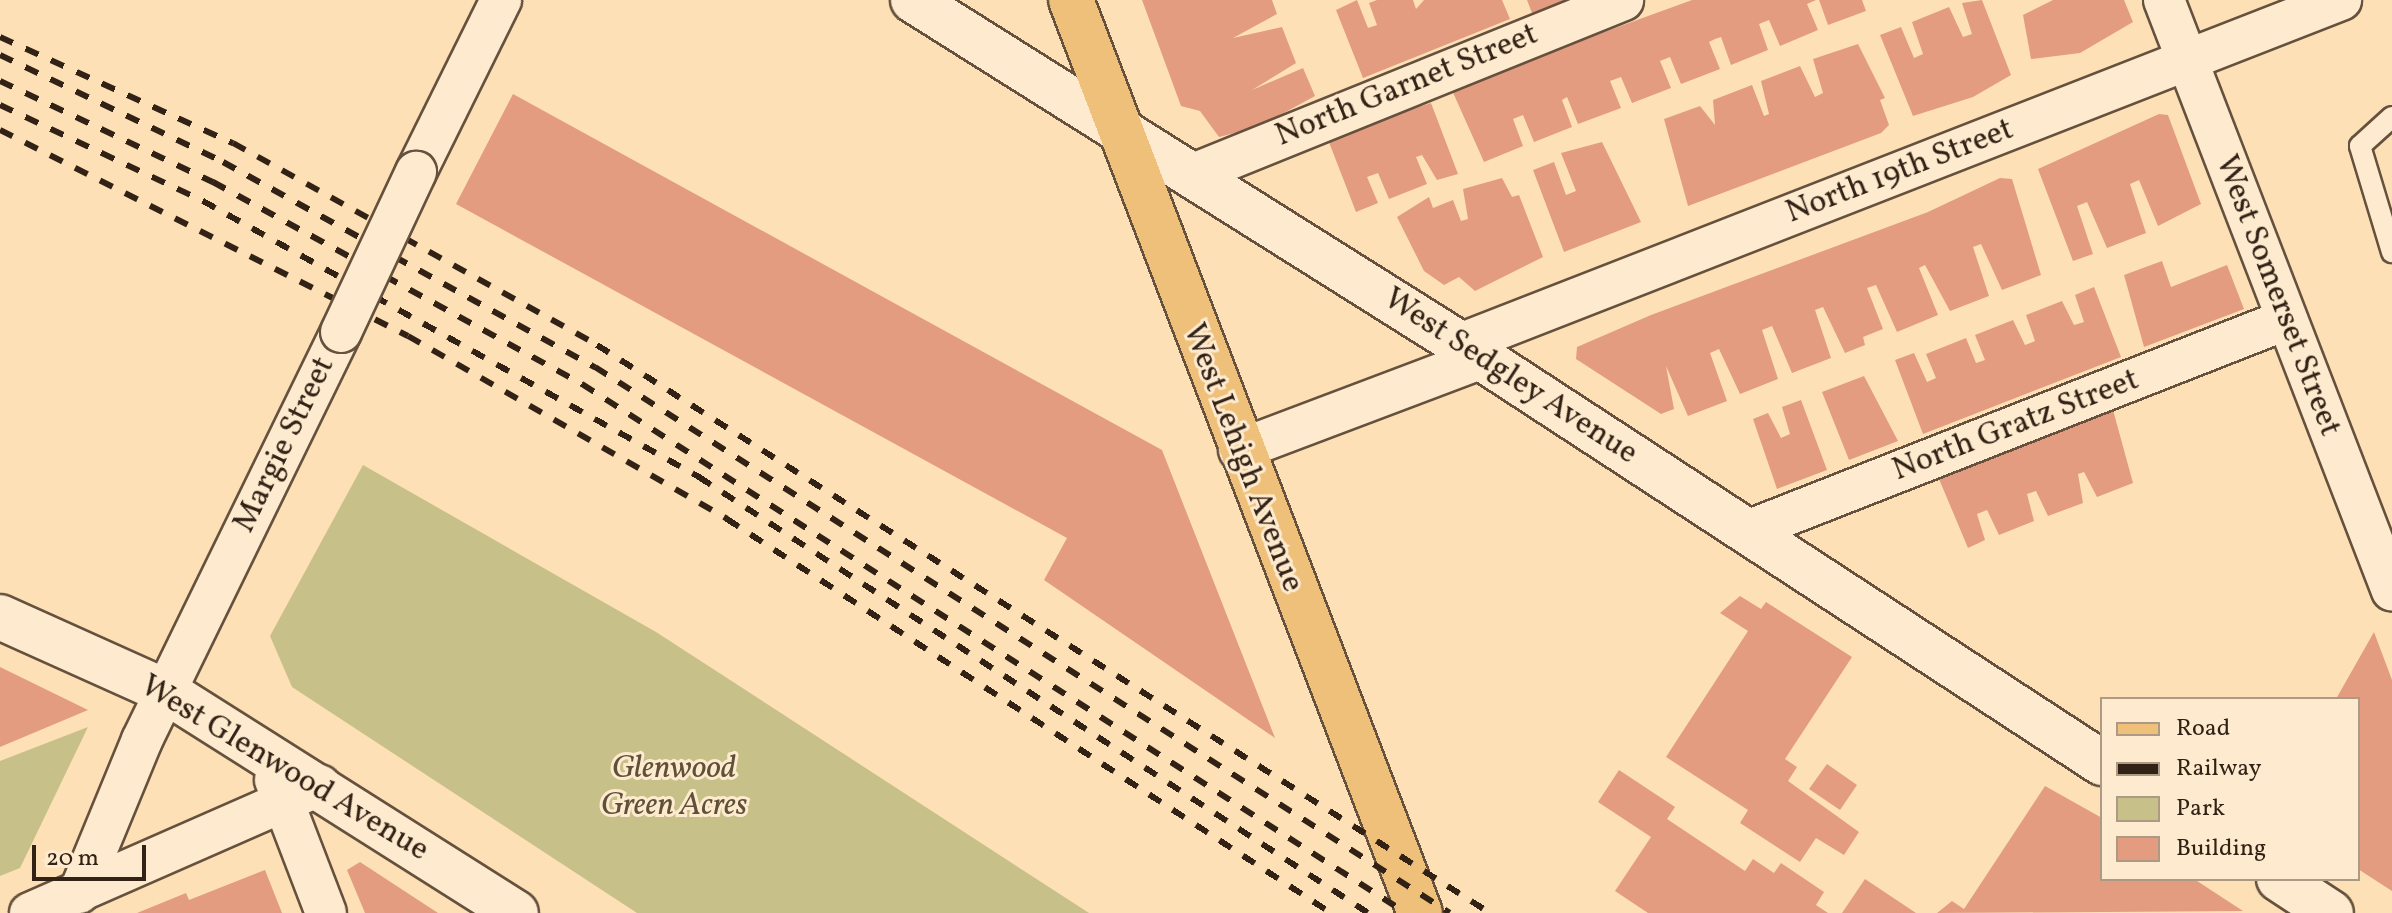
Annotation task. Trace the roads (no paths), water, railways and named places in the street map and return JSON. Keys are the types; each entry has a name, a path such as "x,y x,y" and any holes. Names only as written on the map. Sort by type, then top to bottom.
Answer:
{"main road":[{"name":"West Lehigh Avenue","path":"1071,0 1239,450 1420,913"}],"street":[{"name":"Margie Street","path":"79,893 165,691 501,0"},
{"name":"West Sedgley Avenue","path":"913,0 1471,351 2100,762"},
{"name":"North Garnet Street","path":"1193,174 1623,0"},
{"name":"West Somerset Street","path":"2164,0 2392,591"},
{"name":"North 19th Street","path":"1239,450 1471,351 2341,0"},
{"name":"North Gratz Street","path":"1747,531 2285,320"},
{"name":"West Glenwood Avenue","path":"4,623 165,691 262,751 303,795 516,913"},
{"path":"30,913 303,795 326,913"},
{"path":"2282,881 2331,913"}],"lane":[{"path":"2392,117 2360,146 2392,252"}],"railway":[{"path":"0,37 233,143 597,345 1490,913"},
{"path":"0,55 223,162 595,367 1450,913"},
{"path":"0,81 213,182 582,384 1406,913"},
{"path":"0,105 203,201 699,477 1368,913"},
{"path":"0,130 408,336 727,519 1331,913"}],"park label":[{"name":"Glenwood Green Acres","path":"674,788"}]}
